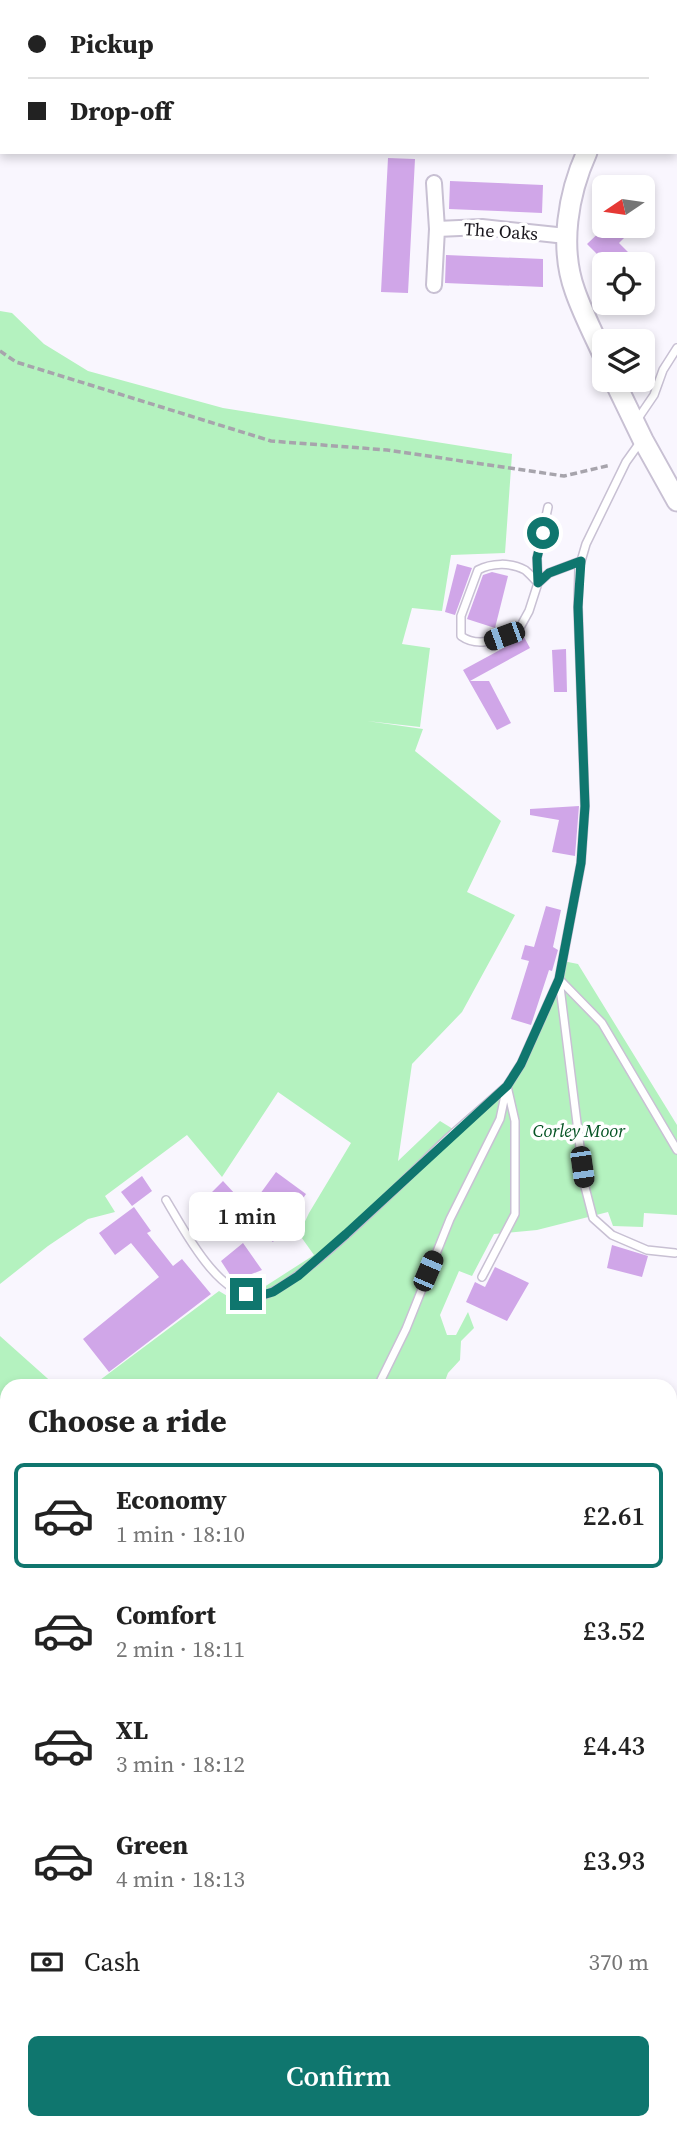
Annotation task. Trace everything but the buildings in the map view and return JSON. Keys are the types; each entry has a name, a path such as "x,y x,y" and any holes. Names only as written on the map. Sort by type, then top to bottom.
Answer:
{"street":[{"path":"586,154 580,169 566,236 574,289 592,330"},
{"path":"433,183 437,229 434,285"},
{"name":"The Oaks","path":"437,229 482,227 566,236"},
{"path":"620,392 677,501"}],"lane":[{"path":"166,1200 207,1263 228,1287 259,1296 273,1292 298,1276 346,1234 507,1086 521,1064 559,979 581,863 585,806 578,607 581,561 586,544 639,432 663,370 677,348"},
{"path":"538,583 524,570 504,565 487,566 478,570 461,616 461,636 469,642 491,641 518,631 529,611 538,583 537,558 548,507"},
{"path":"538,583 549,573 581,561"},
{"path":"559,979 602,1024 677,1150"},
{"path":"559,979 585,1187 593,1218 612,1236 647,1250 674,1253"},
{"path":"482,1277 515,1214 515,1121 507,1086"},
{"path":"381,1379 406,1329 450,1219 500,1119 507,1086"}],"path":[{"path":"0,351 16,362 271,441 387,450 564,476 626,462"}],"green space":[{"name":"Corley Moor","path":"0,311 12,313 44,344 88,371 223,408 512,454 505,553 451,555 442,611 412,608 402,644 430,648 420,727 367,721 423,729 415,751 501,821 467,892 515,915 462,1012 412,1064 398,1161 440,1121 453,1129 496,1094 513,1074 563,961 578,964 677,1125 677,1215 644,1213 643,1227 613,1226 608,1212 537,1230 494,1234 472,1276 459,1271 440,1315 447,1335 456,1335 468,1312 474,1328 461,1341 460,1360 446,1379 101,1379 219,1291 239,1303 314,1255 299,1234 351,1143 278,1092 222,1177 187,1135 105,1196 115,1212 88,1219 0,1284"},
{"path":"0,1336 48,1379 0,1379"}],"route":[{"path":"246,1294 259,1296 273,1292 298,1276 507,1086 521,1064 559,979 581,863 585,806 578,607 581,561 549,573 538,583 537,558 543,533"}]}
